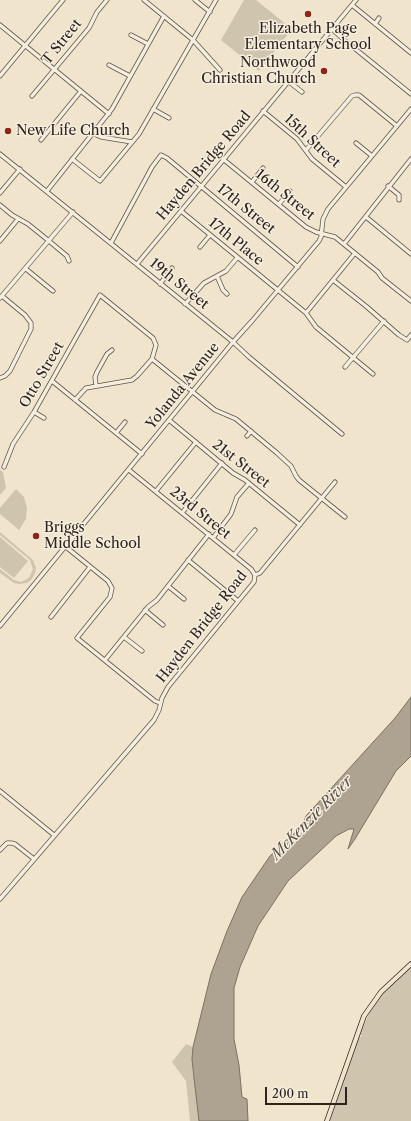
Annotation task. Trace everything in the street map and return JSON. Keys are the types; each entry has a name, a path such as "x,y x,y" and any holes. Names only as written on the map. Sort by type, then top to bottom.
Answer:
{"main road":[{"path":"327,1121 364,1016 381,992 411,964"}],"street":[{"path":"0,76 61,2 56,0"},
{"name":"T Street","path":"32,96 88,28 96,12 107,0"},
{"path":"144,0 192,40 220,70"},
{"path":"195,0 210,12"},
{"path":"72,159 100,181 139,134 216,0"},
{"name":"Hayden Bridge Road","path":"137,264 356,0"},
{"path":"352,5 411,53"},
{"path":"47,191 109,114 164,16"},
{"path":"375,24 380,18"},
{"path":"0,25 109,114"},
{"path":"332,28 343,39 411,94"},
{"path":"131,35 148,44"},
{"path":"109,65 130,76"},
{"path":"288,81 302,92"},
{"path":"41,140 81,91"},
{"path":"306,150 352,96 355,95 359,95 397,126"},
{"path":"153,109 169,118"},
{"name":"Yolanda Avenue","path":"0,626 129,470 232,342 278,291 319,241 325,215 346,187 411,109"},
{"name":"15th Street","path":"263,111 297,139 312,159 346,187"},
{"path":"92,134 132,142"},
{"path":"356,143 372,156"},
{"name":"19th Street","path":"0,154 137,264 342,434"},
{"name":"17th Street","path":"111,243 152,167 161,155 167,158 298,266"},
{"name":"16th Street","path":"223,159 306,227 316,232 335,237 411,301"},
{"path":"344,244 382,197 388,186 411,160"},
{"path":"252,182 263,168"},
{"path":"0,193 20,169"},
{"path":"388,186 399,195 399,200"},
{"path":"279,204 290,191"},
{"path":"0,205 49,240 67,256 69,261"},
{"name":"17th Place","path":"181,211 306,313 316,327 373,374"},
{"path":"0,378 5,376 10,371 31,329 30,323 25,315 1,297 73,212"},
{"path":"366,217 411,254"},
{"path":"0,241 18,219"},
{"path":"200,247 210,235"},
{"path":"306,313 355,254"},
{"path":"185,304 204,282 226,271 237,258"},
{"path":"160,284 172,268"},
{"path":"26,269 53,291"},
{"path":"217,276 223,290 227,294"},
{"path":"333,280 399,335 408,340 411,335"},
{"name":"Otto Street","path":"4,467 13,444 22,428 34,412 100,295 153,338 156,345 152,359"},
{"path":"345,368 384,321"},
{"path":"96,385 95,378 97,372 107,354 112,350"},
{"path":"75,400 86,388 96,385 132,380 152,359 215,410 236,419 291,466 299,480 345,517"},
{"path":"52,381 142,454"},
{"path":"34,412 44,418"},
{"name":"21st Street","path":"169,420 233,473 249,483 300,525"},
{"path":"116,433 125,422"},
{"path":"247,436 251,432"},
{"path":"156,491 196,442"},
{"path":"273,458 277,453"},
{"path":"182,512 222,463"},
{"name":"23rd Street","path":"129,470 209,534 251,569 255,575"},
{"name":"Hayden Bridge Road","path":"0,899 154,720 158,714 164,693 168,687 254,582 255,575 260,573 335,482"},
{"path":"212,538 231,514 237,497 249,483"},
{"path":"234,555 255,530"},
{"path":"105,660 145,610 157,600 209,534"},
{"path":"66,547 108,581 112,588 110,597 77,638 155,701 160,703"},
{"path":"188,560 238,601"},
{"path":"50,617 90,567"},
{"path":"168,586 184,599"},
{"path":"145,610 163,625"},
{"path":"124,637 142,651"},
{"path":"0,791 54,835"},
{"path":"0,850 7,843 15,844 34,859"}],"shaded area":[{"path":"244,0 256,0 292,29 259,71 221,40"},
{"path":"0,470 3,472 6,488 0,495"},
{"path":"16,489 24,497 27,508 26,519 19,530 0,514 0,508"},
{"path":"0,532 33,560 36,568 35,573 31,580 27,583 14,583 0,573 0,569 14,580 21,582 29,578 33,569 30,560 0,535"},
{"path":"0,537 28,561 14,578 0,567"},
{"path":"411,967 411,1121 330,1121 358,1038 362,1036 360,1034 371,1009 381,994"},
{"path":"186,1044 193,1047 192,1059 199,1121 190,1121 186,1081 172,1062"}],"water":[{"name":"McKenzie River","path":"411,697 411,756 396,771 348,849 354,829 349,829 336,836 288,881 258,926 240,967 234,988 234,1039 239,1065 242,1097 247,1099 248,1121 199,1121 192,1059 193,1047 211,974 227,931 242,897 270,856 302,826 306,816 395,718"}],"place":[{"name":"Elizabeth Page Elementary School","path":"308,14"},
{"name":"Northwood Christian Church","path":"324,71"},
{"name":"New Life Church","path":"8,131"},
{"name":"Briggs Middle School","path":"36,536"}]}
